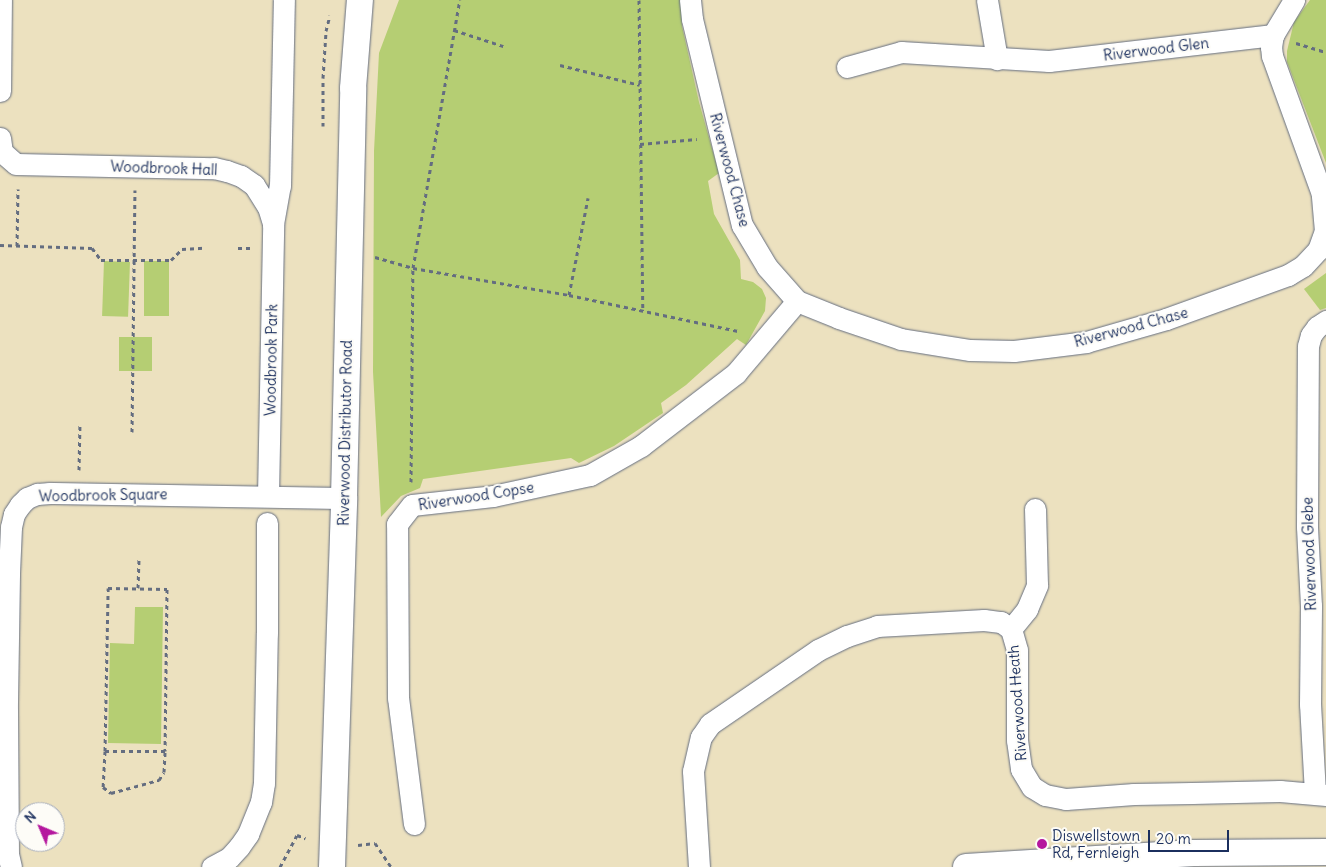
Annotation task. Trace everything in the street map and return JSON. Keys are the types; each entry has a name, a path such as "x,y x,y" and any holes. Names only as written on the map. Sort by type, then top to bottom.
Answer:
{"street":[{"path":"0,91 1,0"},
{"path":"273,224 280,186 284,0"},
{"name":"Riverwood Distributor Road","path":"332,867 344,498 353,88 360,0"},
{"name":"Riverwood Chase","path":"690,0 692,19 742,225 767,267 797,301 900,339 970,350 1014,351 1086,342 1166,319 1288,275 1302,266 1318,250 1322,241 1326,218 1322,194 1272,56 1273,35"},
{"path":"987,0 997,58"},
{"path":"1273,35 1294,0"},
{"name":"Riverwood Glen","path":"847,67 901,52 1049,61 1273,35"},
{"name":"Woodbrook Hall","path":"0,138 2,152 16,164 214,168 227,171 241,176 254,185 268,207 273,224"},
{"name":"Woodbrook Park","path":"268,496 273,224"},
{"name":"Riverwood Copse","path":"414,824 398,698 397,524 412,506 493,496 590,476 640,446 736,373 769,337 797,301"},
{"name":"Riverwood Glebe","path":"1320,794 1310,704 1311,606 1307,526 1308,346 1311,335 1317,327 1326,321"},
{"name":"Woodbrook Square","path":"11,867 8,854 7,702 11,527 14,514 27,498 37,494 78,493 344,498"},
{"path":"1011,629 1027,609 1037,585 1035,509"},
{"path":"212,867 229,858 239,847 248,834 261,802 264,782 267,523"},
{"name":"Riverwood Heath","path":"699,867 693,770 700,737 710,724 818,650 847,636 877,626 984,620 1001,622 1011,629 1017,650 1017,740 1021,769 1032,787 1045,795 1066,799 1134,794 1320,794"},
{"path":"966,867 1194,853 1326,852"}],"path":[{"path":"412,506 413,268 460,0"},
{"path":"639,0 643,311"},
{"path":"454,30 503,46"},
{"path":"1273,35 1326,52"},
{"path":"560,65 640,85"},
{"path":"640,144 720,137"},
{"path":"17,246 18,186"},
{"path":"132,432 135,186"},
{"path":"569,295 588,198"},
{"path":"0,245 92,248 101,260 171,260 182,249 204,248"},
{"path":"372,257 413,268 569,295 769,337"},
{"path":"78,493 80,424"},
{"path":"138,588 139,558"},
{"path":"108,588 167,589 163,777 159,780 110,793 103,787 105,750 108,588"},
{"path":"105,750 165,751"},
{"path":"280,867 297,835"}],"green space":[{"path":"399,0 681,0 682,26 699,102 719,173 708,181 714,214 740,260 741,279 753,282 762,289 766,298 765,311 746,345 737,339 686,385 661,403 663,413 614,446 579,463 571,458 423,479 420,488 401,496 381,517 373,372 374,151 379,53"},
{"path":"1310,0 1326,0 1326,163 1287,62 1287,51 1294,22"},
{"path":"104,261 130,262 128,317 102,316"},
{"path":"144,261 169,261 169,316 144,316"},
{"path":"1326,273 1326,308 1320,310 1304,289"},
{"path":"119,337 152,337 152,371 119,371"},
{"path":"135,607 163,607 161,744 108,743 110,643 134,644"}],"place":[{"name":"Diswellstown Rd, Fernleigh","path":"1042,844"}]}
